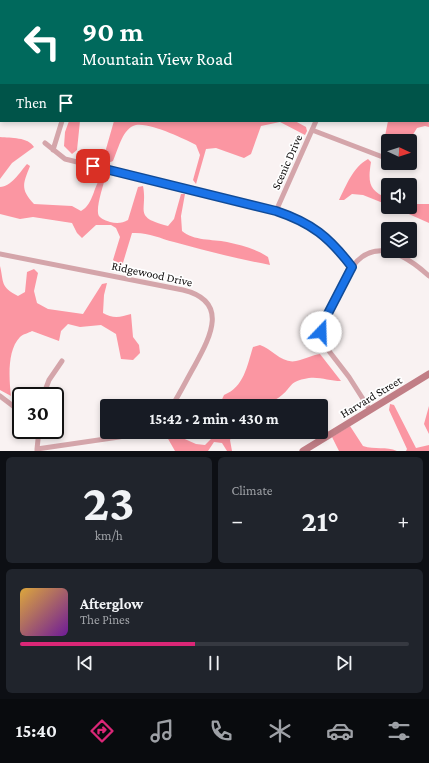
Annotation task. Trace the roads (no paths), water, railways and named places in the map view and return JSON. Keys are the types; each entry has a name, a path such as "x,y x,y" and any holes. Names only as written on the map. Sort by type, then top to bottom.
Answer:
{"main road":[{"name":"Harvard Street","path":"303,451 429,374"}],"street":[{"path":"53,150 62,122"},
{"name":"Scenic Drive","path":"276,211 316,122"},
{"path":"312,130 381,156"},
{"path":"45,143 65,159 276,211 301,220 314,228 332,244 352,267"},
{"path":"370,410 349,377 322,342 322,325 352,267 357,260 368,252 380,250 399,255 429,276"},
{"name":"Ridgewood Drive","path":"0,254 183,290 203,298 209,305 212,314 211,332 203,350 176,399"},
{"path":"46,387 49,380 62,361"},
{"path":"0,396 12,405"},
{"path":"38,439 37,450 106,439"}]}
